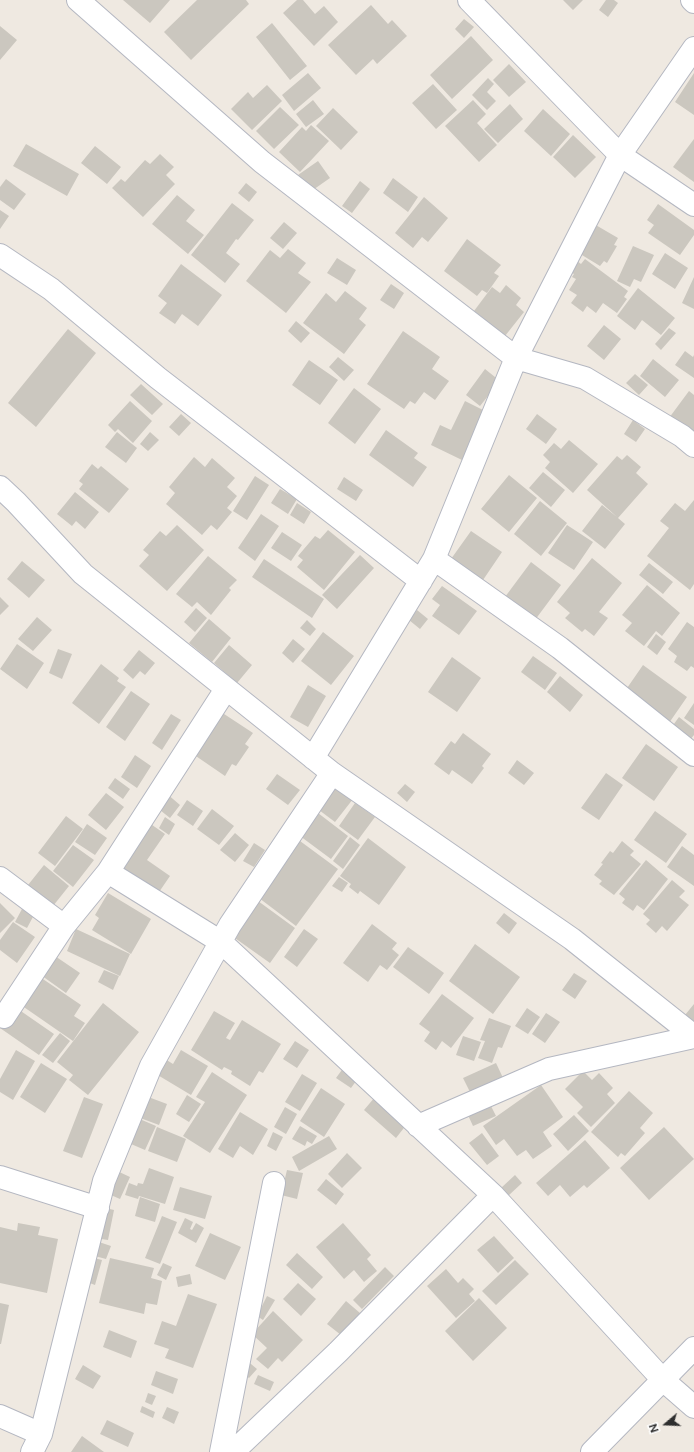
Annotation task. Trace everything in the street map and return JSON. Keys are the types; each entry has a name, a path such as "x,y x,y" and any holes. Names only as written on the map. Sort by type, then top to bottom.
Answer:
{"street":[{"path":"78,0 262,162 516,358 585,378 682,436 694,446"},
{"path":"469,0 620,155 694,205"},
{"path":"313,758 434,559 516,358 620,155 694,48"},
{"path":"0,255 51,289 158,378 421,581"},
{"path":"0,487 16,502 83,574 332,774 572,939 694,1037"},
{"path":"434,559 560,648 694,755"},
{"path":"4,1016 64,926 108,872 226,689"},
{"path":"0,1416 36,1443 104,1181 151,1066 230,925 332,774"},
{"path":"108,872 221,942 493,1195 663,1380 694,1407"},
{"path":"0,878 64,926"},
{"path":"418,1126 549,1069 694,1037"},
{"path":"0,1177 98,1208"},
{"path":"221,1452 274,1183"},
{"path":"233,1452 338,1352 493,1195"},
{"path":"592,1452 694,1348"}],"building":[{"path":"123,0 170,0 150,23"},
{"path":"197,0 246,0 249,4 191,60 164,32"},
{"path":"297,0 303,0 315,14 324,6 338,22 314,46 283,13"},
{"path":"563,0 583,0 573,10"},
{"path":"606,0 614,0 618,3 608,17 599,10"},
{"path":"371,5 388,24 392,20 407,36 377,64 373,59 356,75 328,45"},
{"path":"464,19 474,27 464,38 455,29"},
{"path":"272,23 307,66 290,80 256,37"},
{"path":"0,26 17,40 0,60"},
{"path":"471,36 493,60 452,99 430,75"},
{"path":"509,64 526,82 509,97 493,80"},
{"path":"308,73 321,88 294,111 282,95"},
{"path":"694,73 694,115 675,102"},
{"path":"488,78 494,84 487,92 496,101 487,110 472,95"},
{"path":"433,84 457,110 436,129 412,103"},
{"path":"267,85 282,101 252,130 231,109 248,92 253,98"},
{"path":"313,100 324,114 306,127 296,114"},
{"path":"473,100 486,114 477,123 497,145 479,162 445,126"},
{"path":"510,104 523,119 498,143 484,129"},
{"path":"280,107 299,125 274,149 256,131"},
{"path":"333,108 358,132 341,150 316,126"},
{"path":"543,109 570,134 551,156 524,131"},
{"path":"311,125 329,141 300,172 279,152 302,127 306,131"},
{"path":"573,135 596,157 575,178 553,157"},
{"path":"694,139 694,182 673,167"},
{"path":"26,144 79,174 67,196 13,166"},
{"path":"95,146 121,167 107,184 81,163"},
{"path":"160,154 174,167 166,175 175,184 143,217 112,188 121,179 125,182 145,160 150,164"},
{"path":"318,161 330,178 310,192 298,175"},
{"path":"393,178 418,197 408,212 383,193"},
{"path":"6,179 26,194 14,210 0,200 0,187"},
{"path":"360,181 370,189 352,213 342,206"},
{"path":"246,183 257,192 249,202 238,193"},
{"path":"177,195 195,210 186,221 204,235 188,254 152,224"},
{"path":"424,197 448,218 428,242 422,237 413,248 395,233"},
{"path":"232,203 254,220 238,240 236,239 226,253 240,264 225,283 191,255"},
{"path":"658,204 694,230 694,235 680,255 648,233 654,225 647,220"},
{"path":"0,210 9,216 0,229"},
{"path":"284,222 297,233 283,249 270,238"},
{"path":"594,224 618,238 614,245 617,246 607,263 604,261 600,266 577,252"},
{"path":"467,239 501,265 494,273 499,276 487,293 482,290 477,296 444,271"},
{"path":"633,246 654,255 641,282 634,279 630,287 617,281"},
{"path":"288,249 306,263 298,273 311,282 286,313 246,281 270,250 280,258"},
{"path":"665,253 688,268 675,289 652,274"},
{"path":"337,258 356,270 347,285 327,273"},
{"path":"573,258 581,264 585,259 628,291 624,297 627,299 617,313 603,303 596,313 587,306 583,312 571,303 577,295 569,290 576,279 572,277 574,274 566,269"},
{"path":"181,264 222,295 198,326 182,314 175,324 159,313 167,303 158,296"},
{"path":"694,277 694,309 682,303"},
{"path":"391,284 404,293 394,309 380,300"},
{"path":"506,285 521,298 516,305 524,312 505,336 474,311 492,287 500,293"},
{"path":"638,288 675,318 661,335 642,320 635,330 617,316"},
{"path":"345,291 367,308 359,319 366,325 344,354 303,323 326,293 336,302"},
{"path":"296,321 310,333 301,343 288,331"},
{"path":"604,325 621,339 604,360 587,346"},
{"path":"669,328 676,333 661,350 655,344"},
{"path":"68,329 96,353 36,427 8,403"},
{"path":"403,331 440,357 432,369 449,381 435,400 424,392 415,404 410,401 404,409 367,384"},
{"path":"685,351 693,357 694,355 694,378 675,365"},
{"path":"338,357 354,370 344,381 329,367"},
{"path":"653,359 679,380 665,397 640,376"},
{"path":"309,360 338,380 320,405 292,385"},
{"path":"485,369 500,381 480,406 466,395"},
{"path":"635,374 648,385 639,395 626,383"},
{"path":"141,384 163,404 152,415 130,395"},
{"path":"354,388 381,409 355,444 328,423"},
{"path":"689,391 694,395 694,437 669,418"},
{"path":"130,401 152,421 133,443 118,429 115,432 108,425"},
{"path":"465,401 485,411 462,460 431,445 440,425 451,430"},
{"path":"181,414 191,423 179,436 169,427"},
{"path":"537,414 557,429 546,444 526,429"},
{"path":"633,420 645,429 636,442 624,434"},
{"path":"386,430 418,453 414,458 427,467 413,487 369,455"},
{"path":"117,432 137,448 126,463 105,447"},
{"path":"150,432 159,440 148,451 140,444"},
{"path":"569,440 598,464 573,493 545,468 550,462 543,455 554,443 561,449"},
{"path":"627,455 641,467 636,473 648,484 618,518 625,524 605,549 582,531 602,505 617,517 587,490 617,456 622,460"},
{"path":"194,457 205,467 212,458 235,478 227,487 237,496 227,508 232,512 217,530 211,525 202,535 166,504 175,493 169,487"},
{"path":"92,464 98,469 101,466 129,489 109,513 79,489 83,484 79,481"},
{"path":"543,472 565,490 551,507 529,488"},
{"path":"509,475 537,498 509,532 481,509"},
{"path":"255,476 269,485 247,520 233,511"},
{"path":"344,477 363,490 356,501 337,489"},
{"path":"280,489 297,499 288,514 271,503"},
{"path":"75,492 99,512 85,529 76,521 72,526 57,514"},
{"path":"694,500 694,584 690,590 647,556 669,528 660,521 675,503 685,511"},
{"path":"540,501 567,523 541,556 514,534"},
{"path":"297,503 311,512 304,524 290,515"},
{"path":"261,514 279,526 255,561 238,548"},
{"path":"177,525 204,550 167,591 139,566 149,555 143,550 160,531 166,536"},
{"path":"567,525 593,542 574,570 548,553"},
{"path":"328,530 355,552 324,590 297,567 303,560 298,556 315,536 320,539"},
{"path":"471,531 502,552 483,580 451,559"},
{"path":"282,532 302,545 291,561 271,548"},
{"path":"360,555 374,568 337,609 322,595"},
{"path":"208,556 237,580 229,588 231,590 211,615 197,602 192,607 176,594"},
{"path":"592,558 622,583 599,612 608,618 594,636 585,629 582,632 565,618 570,613 557,602"},
{"path":"264,559 324,599 312,618 252,577"},
{"path":"22,561 45,580 29,598 7,579"},
{"path":"531,562 561,585 535,620 505,597"},
{"path":"649,563 673,582 663,594 639,575"},
{"path":"647,585 680,613 662,636 656,631 644,646 625,631 632,623 622,615"},
{"path":"442,586 477,611 459,635 432,616 440,605 432,599"},
{"path":"0,597 9,606 0,615"},
{"path":"196,608 207,618 195,632 184,622"},
{"path":"417,610 428,619 420,629 409,620"},
{"path":"37,617 52,630 33,651 18,639"},
{"path":"209,619 231,638 212,662 189,643"},
{"path":"307,620 316,629 310,636 300,628"},
{"path":"687,622 694,627 694,668 691,666 687,671 674,662 677,656 668,649"},
{"path":"323,632 354,656 331,685 301,661"},
{"path":"656,634 666,642 657,655 647,647"},
{"path":"293,639 305,649 293,663 282,653"},
{"path":"17,644 44,663 27,689 0,669"},
{"path":"229,645 252,665 237,683 214,663"},
{"path":"58,649 72,654 62,679 49,673"},
{"path":"139,650 155,663 145,675 140,671 133,679 123,670"},
{"path":"533,656 557,673 545,690 521,672"},
{"path":"452,657 481,678 457,712 428,692"},
{"path":"101,664 119,678 117,681 126,687 99,724 72,703"},
{"path":"643,665 687,697 669,723 625,691"},
{"path":"560,676 583,695 570,712 547,692"},
{"path":"308,685 326,696 308,727 290,717"},
{"path":"131,691 150,704 125,741 106,727"},
{"path":"694,703 694,725 684,718"},
{"path":"218,710 253,733 245,744 249,747 236,766 232,764 225,776 190,752"},
{"path":"171,714 181,720 162,750 152,743"},
{"path":"679,717 694,729 694,735 689,741 671,728"},
{"path":"463,733 491,754 482,766 484,768 472,784 452,770 449,775 434,764 451,741 455,744"},
{"path":"646,744 678,767 654,801 622,778"},
{"path":"135,755 151,766 137,788 121,777"},
{"path":"517,760 534,773 524,785 508,773"},
{"path":"606,773 623,785 599,820 581,808"},
{"path":"277,774 300,790 288,805 266,789"},
{"path":"115,778 130,789 123,799 108,788"},
{"path":"405,784 415,792 407,802 397,793"},
{"path":"337,786 353,799 335,822 319,810"},
{"path":"106,793 124,807 106,830 88,815"},
{"path":"166,793 180,805 170,818 155,806"},
{"path":"187,800 203,811 193,826 177,815"},
{"path":"355,803 375,817 358,840 339,826"},
{"path":"212,809 234,826 219,845 197,829"},
{"path":"655,811 687,834 666,863 634,840"},
{"path":"318,813 348,836 331,859 300,836"},
{"path":"66,816 83,829 55,866 38,853"},
{"path":"165,817 175,824 169,835 159,828"},
{"path":"145,820 165,834 147,860 170,876 157,895 114,865"},
{"path":"87,824 107,838 95,855 75,842"},
{"path":"235,833 249,845 235,862 220,850"},
{"path":"350,837 360,845 343,869 333,861"},
{"path":"368,838 406,867 379,905 360,891 358,894 349,887 351,884 340,876"},
{"path":"300,841 338,869 296,926 259,898"},
{"path":"622,841 634,851 630,855 641,864 614,895 599,884 602,881 594,875 603,864 601,863 610,851 613,853"},
{"path":"254,843 265,850 254,867 243,861"},
{"path":"73,845 94,860 73,887 53,871"},
{"path":"682,846 694,855 694,886 667,867"},
{"path":"646,860 668,879 644,910 637,905 633,911 622,903 625,899 619,894"},
{"path":"44,865 69,886 53,906 28,885"},
{"path":"339,877 348,883 342,892 332,886"},
{"path":"672,880 685,891 679,897 689,905 667,931 662,926 656,933 646,924 650,920 643,914"},
{"path":"108,893 151,919 131,954 92,930 99,918 95,915"},
{"path":"258,901 295,928 270,963 232,936"},
{"path":"0,903 15,918 0,933"},
{"path":"22,909 34,915 27,928 15,922"},
{"path":"504,913 517,923 509,934 496,923"},
{"path":"13,922 35,937 17,963 0,950 0,940"},
{"path":"372,924 397,943 392,949 399,955 387,970 380,965 368,982 343,963"},
{"path":"76,929 130,954 120,976 67,951"},
{"path":"304,929 318,939 297,967 284,957"},
{"path":"475,944 520,977 493,1014 449,981"},
{"path":"408,947 444,973 429,994 393,967"},
{"path":"52,954 80,973 66,993 38,973"},
{"path":"104,970 119,976 113,990 98,982"},
{"path":"574,973 587,981 575,999 562,990"},
{"path":"37,975 81,1005 74,1016 85,1023 73,1041 18,1003"},
{"path":"442,994 474,1018 451,1048 442,1041 436,1050 424,1041 430,1032 419,1024"},
{"path":"103,1003 139,1032 88,1095 69,1080 73,1075 57,1062"},
{"path":"694,1004 694,1022 685,1015"},
{"path":"15,1007 54,1034 39,1055 0,1028"},
{"path":"527,1008 540,1017 528,1034 515,1026"},
{"path":"214,1011 235,1023 226,1038 230,1040 242,1020 281,1044 263,1073 259,1071 250,1086 231,1074 232,1071 224,1067 222,1070 191,1050"},
{"path":"546,1013 560,1022 545,1043 532,1034"},
{"path":"489,1018 511,1026 502,1048 498,1047 492,1063 478,1058 485,1041 480,1040"},
{"path":"60,1033 70,1041 53,1063 42,1055"},
{"path":"463,1036 481,1042 474,1061 456,1055"},
{"path":"295,1041 309,1050 297,1068 283,1059"},
{"path":"16,1050 35,1061 13,1100 0,1092 0,1079"},
{"path":"181,1050 208,1066 191,1095 156,1074 165,1059 173,1064"},
{"path":"41,1063 67,1079 45,1113 20,1097"},
{"path":"496,1063 504,1080 471,1094 463,1078"},
{"path":"344,1067 359,1077 351,1088 336,1078"},
{"path":"583,1071 592,1080 599,1073 613,1088 607,1094 615,1103 591,1127 577,1113 583,1107 565,1089"},
{"path":"212,1072 247,1095 210,1153 183,1136 205,1102 196,1097"},
{"path":"302,1074 317,1083 300,1111 285,1102"},
{"path":"541,1085 563,1117 543,1132 552,1146 533,1159 526,1150 517,1156 504,1139 496,1145 483,1126"},
{"path":"321,1088 345,1104 324,1137 300,1121"},
{"path":"629,1091 653,1113 640,1128 645,1133 625,1156 621,1153 618,1157 591,1132"},
{"path":"143,1095 167,1104 159,1125 135,1116"},
{"path":"187,1095 201,1104 189,1122 176,1114"},
{"path":"84,1097 103,1104 82,1158 63,1151"},
{"path":"375,1097 407,1124 396,1138 364,1110"},
{"path":"489,1102 496,1116 473,1126 467,1113"},
{"path":"285,1107 297,1114 286,1134 274,1127"},
{"path":"240,1112 268,1129 253,1155 240,1146 233,1158 218,1149"},
{"path":"574,1115 589,1131 568,1151 553,1134"},
{"path":"135,1117 156,1126 145,1150 124,1141"},
{"path":"300,1126 317,1136 312,1144 307,1141 305,1146 292,1139"},
{"path":"157,1127 186,1139 177,1162 148,1151"},
{"path":"664,1127 694,1159 649,1200 620,1168"},
{"path":"273,1132 283,1137 276,1151 267,1146"},
{"path":"482,1133 499,1156 487,1165 469,1143"},
{"path":"329,1136 337,1149 299,1171 292,1157"},
{"path":"585,1140 610,1168 587,1188 584,1185 570,1197 560,1185 548,1196 536,1183"},
{"path":"347,1153 362,1168 342,1188 328,1174"},
{"path":"149,1168 174,1177 165,1204 139,1196 138,1199 125,1195 129,1183 137,1186 138,1183 143,1184"},
{"path":"115,1170 130,1177 120,1199 104,1192"},
{"path":"287,1170 303,1173 297,1199 281,1195"},
{"path":"515,1175 522,1183 508,1196 501,1188"},
{"path":"326,1179 344,1194 336,1205 317,1190"},
{"path":"180,1187 212,1196 205,1219 173,1210"},
{"path":"140,1197 160,1204 155,1222 135,1216"},
{"path":"101,1207 114,1210 108,1240 95,1238"},
{"path":"162,1216 177,1222 160,1264 145,1258"},
{"path":"185,1218 193,1222 190,1229 192,1230 196,1223 204,1228 196,1243 178,1233"},
{"path":"18,1223 40,1227 38,1235 58,1239 47,1293 0,1283 0,1227 17,1231"},
{"path":"343,1223 371,1255 367,1259 377,1271 364,1282 354,1270 344,1279 316,1247"},
{"path":"210,1233 241,1247 225,1280 195,1266"},
{"path":"494,1236 514,1258 498,1273 477,1250"},
{"path":"96,1241 111,1246 106,1259 91,1255"},
{"path":"297,1253 323,1277 312,1289 286,1265"},
{"path":"94,1258 102,1260 95,1285 87,1282"},
{"path":"110,1258 154,1268 151,1278 162,1281 157,1305 146,1303 144,1314 99,1303"},
{"path":"515,1260 529,1274 496,1305 482,1291"},
{"path":"163,1263 172,1267 166,1280 157,1275"},
{"path":"385,1267 394,1276 362,1309 353,1300"},
{"path":"446,1269 458,1283 463,1278 474,1289 469,1294 475,1301 456,1318 427,1286"},
{"path":"190,1274 192,1284 178,1287 176,1277"},
{"path":"298,1283 316,1299 301,1316 283,1299"},
{"path":"188,1294 217,1304 193,1368 165,1358 169,1349 154,1344 162,1321 176,1326"},
{"path":"267,1296 275,1300 263,1320 257,1316"},
{"path":"479,1298 507,1328 473,1361 445,1331"},
{"path":"346,1301 360,1313 341,1335 327,1324"},
{"path":"0,1303 9,1305 1,1344 0,1344"},
{"path":"273,1311 303,1340 282,1362 278,1358 268,1369 256,1359 267,1348 252,1334"},
{"path":"109,1330 137,1341 131,1358 103,1347"},
{"path":"239,1354 257,1369 249,1378 231,1364"},
{"path":"83,1365 101,1376 93,1389 75,1379"},
{"path":"156,1371 178,1379 173,1394 151,1385"},
{"path":"258,1375 274,1382 270,1391 254,1384"},
{"path":"148,1393 156,1396 152,1405 145,1402"},
{"path":"142,1406 155,1412 153,1418 140,1412"},
{"path":"167,1407 179,1412 174,1424 162,1418"},
{"path":"107,1420 134,1433 128,1447 100,1434"},
{"path":"82,1436 104,1452 71,1452"}]}
